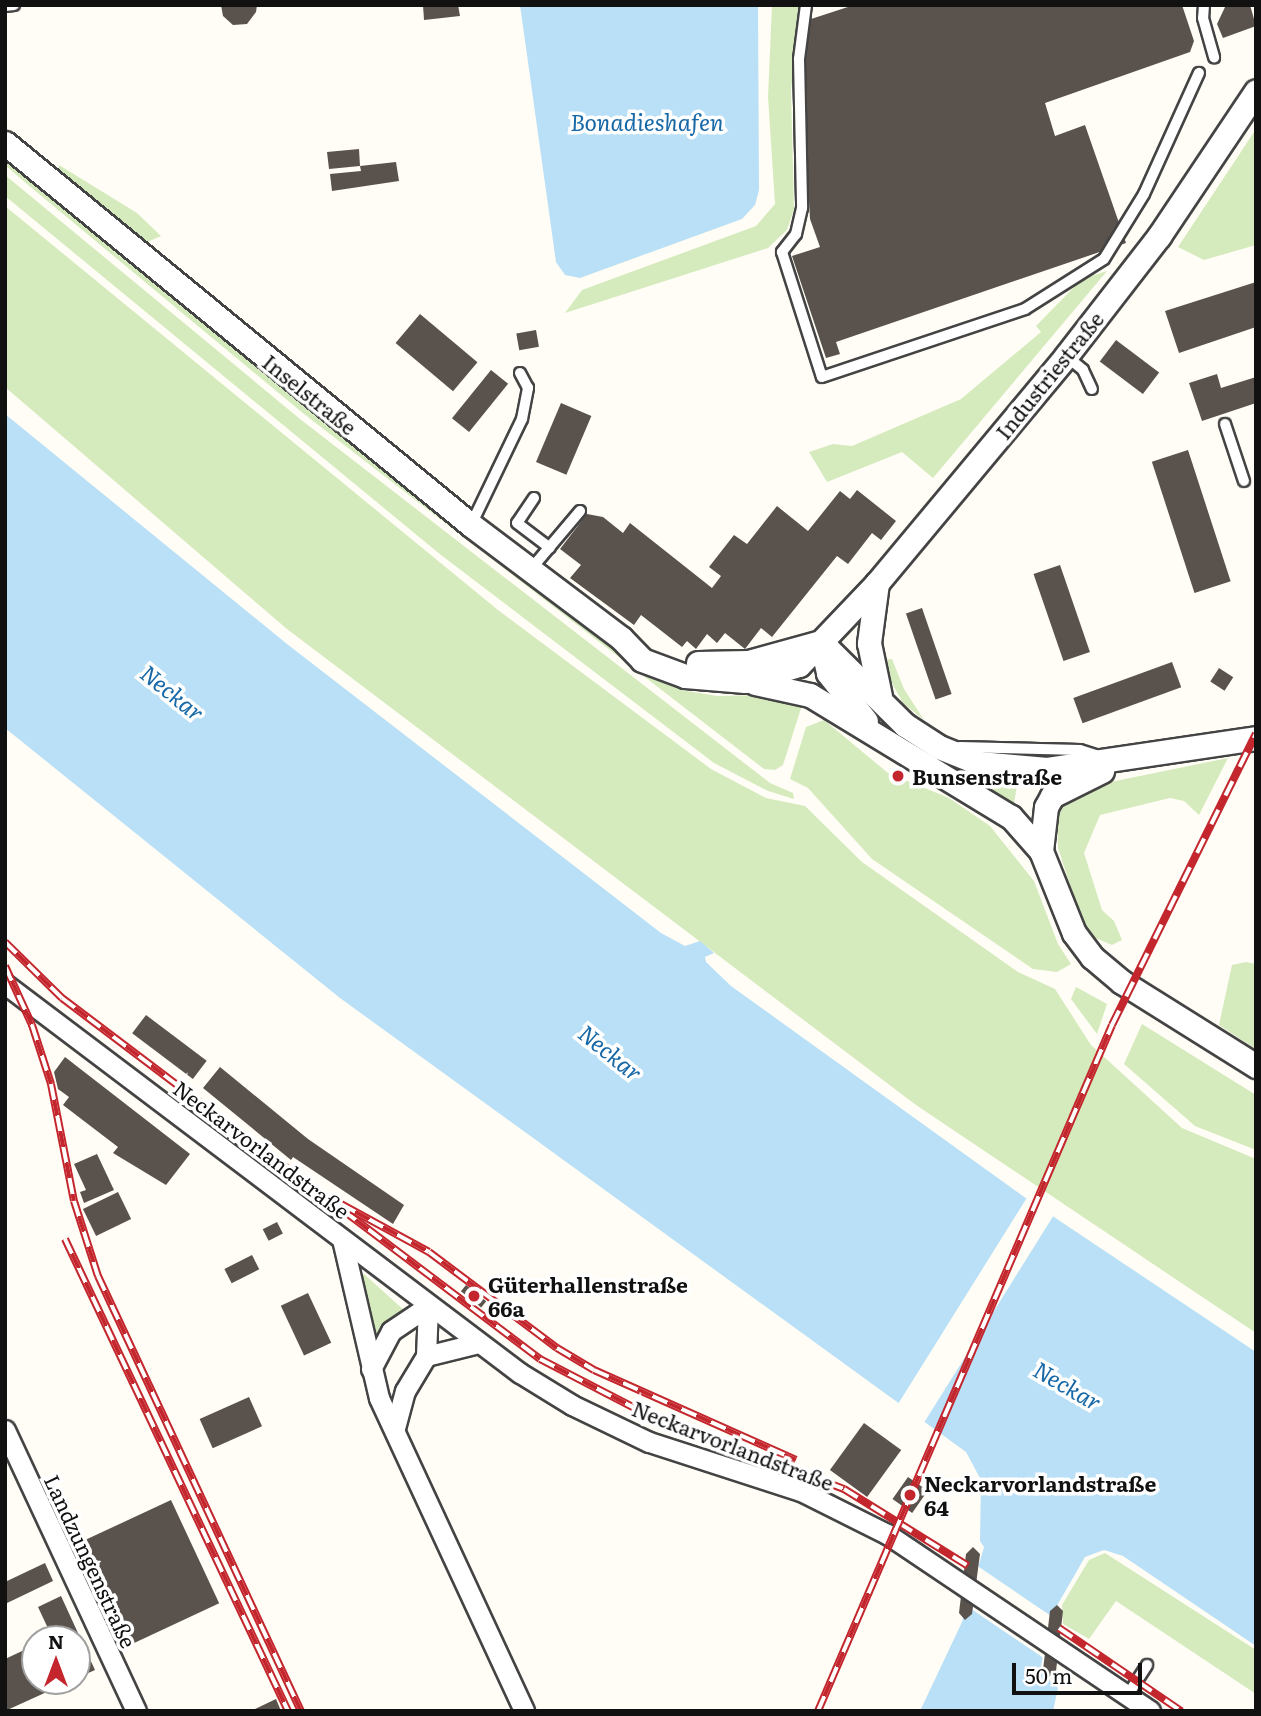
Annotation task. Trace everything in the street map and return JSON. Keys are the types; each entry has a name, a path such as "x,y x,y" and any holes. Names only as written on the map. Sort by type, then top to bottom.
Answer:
{"street":[{"name":"Industriestraße","path":"821,642 877,583 1066,356 1159,236 1256,91"},
{"name":"Inselstraße","path":"5,143 471,525 621,638 642,660 661,670 745,681 799,665 821,642"},
{"path":"877,583 869,642 882,700"},
{"name":"Inselstraße","path":"621,638 682,661 724,665 821,642"},
{"path":"821,642 905,725 939,747 978,763 1018,769 1122,761 1173,754 1256,737"},
{"path":"821,642 828,673 875,732"},
{"path":"745,681 810,695 1011,817 1041,851 1074,933 1087,952 1122,982 1256,1066"},
{"path":"1041,851 1046,807 1052,796 1122,761"},
{"name":"Neckarvorlandstraße","path":"5,984 428,1306 478,1343 572,1405 649,1442 801,1491 887,1534 1150,1711"},
{"path":"342,1240 371,1369 395,1427 402,1453 524,1711"},
{"path":"371,1369 391,1331 428,1306"},
{"path":"395,1427 405,1391 426,1356 428,1306"},
{"path":"426,1356 478,1343"},
{"name":"Landzungenstraße","path":"5,1430 136,1711"}],"lane":[{"path":"5,6 14,5"},
{"path":"806,5 799,59 802,208 796,234 782,252 822,377 1025,309 1104,259 1144,194 1199,73"},
{"path":"1204,5 1203,18 1214,57"},
{"path":"1066,356 1083,370 1092,389"},
{"path":"471,525 523,419 528,388 520,373"},
{"path":"1225,425 1244,481"},
{"path":"534,498 517,523 550,548"},
{"path":"530,571 580,511"},
{"path":"1127,1696 1147,1665"}],"green space":[{"path":"772,5 800,5 791,90 794,209 787,230 768,248 565,313 582,290 756,226 775,204 768,97"},
{"path":"1256,129 1256,245 1204,260 1178,247"},
{"path":"5,156 308,409 621,654 670,685 687,691 717,696 769,695 803,702 783,765 775,770 764,769 304,414 27,184 5,165"},
{"path":"59,165 137,213 161,236 143,244 58,173"},
{"path":"5,175 300,419 770,783 793,793 794,799 768,791 714,763 441,555 5,196"},
{"path":"5,206 498,610 711,769 766,798 805,806 862,862 1018,972 1055,989 1091,1045 1182,1128 1256,1159 1256,1333 916,1105 287,629 5,387"},
{"path":"1107,271 933,478 902,452 827,482 809,452 833,444 852,446 961,399 1041,332 1036,326 1082,279"},
{"path":"892,659 904,689 924,720 903,703 888,676 883,660"},
{"path":"845,674 879,716 908,740 985,775 1018,779 1013,810 901,745 867,714"},
{"path":"824,720 888,773 949,798 990,826 1034,881 1058,944 1071,964 1057,972 1033,969 872,859 808,788 790,779 806,727"},
{"path":"1228,758 1199,815 1184,801 1170,798 1100,815 1084,853 1102,910 1114,921 1122,940 1112,945 1093,937 1081,919 1058,848 1057,804 1086,787"},
{"path":"1246,962 1256,964 1256,1049 1219,1025 1232,965"},
{"path":"1076,987 1107,1004 1097,1034 1071,999"},
{"path":"1142,1024 1256,1095 1256,1150 1195,1126 1124,1064"},
{"path":"364,1274 406,1312 374,1343 361,1276"},
{"path":"1105,1553 1256,1650 1256,1694 1116,1601 1089,1639 1063,1624 1062,1605 1089,1560"}],"water":[{"name":"Bonadieshafen","path":"520,5 758,5 759,190 755,205 742,219 580,278 565,275 556,262"},
{"name":"Neckar","path":"5,414 287,644 661,933 685,946 700,941 714,953 705,957 706,962 731,986 1027,1199 1256,1352 1256,1646 1123,1556 1104,1550 1085,1557 1051,1616 1040,1671 1058,1688 1053,1711 920,1711 962,1622 984,1547 980,1541 981,1480 966,1452 340,998 5,728"}],"pier":[{"path":"1028,1196 1055,1213 923,1424 896,1407"},
{"path":"976,1565 1054,1618 1048,1661 964,1604"}],"building":[{"path":"221,5 257,5 256,12 247,24 233,25 223,16"},
{"path":"423,5 458,5 460,16 424,20"},
{"path":"854,5 1182,5 1194,41 1190,52 1045,103 1055,136 1085,125 1126,243 836,342 840,354 826,358 792,256 820,247 810,219 802,79 808,20"},
{"path":"1226,5 1250,5 1256,26 1223,38 1217,24"},
{"path":"359,149 360,166 329,169 327,152"},
{"path":"396,162 399,181 332,191 330,174 361,171 360,166"},
{"path":"1256,282 1256,327 1179,353 1165,311"},
{"path":"420,314 477,362 453,391 396,343"},
{"path":"536,330 539,347 519,350 516,333"},
{"path":"1116,340 1159,372 1143,394 1100,362"},
{"path":"491,370 508,384 469,432 452,418"},
{"path":"1217,374 1221,388 1256,377 1256,403 1202,421 1189,383"},
{"path":"561,403 591,416 566,475 536,462"},
{"path":"1188,450 1231,581 1195,593 1152,462"},
{"path":"857,490 896,521 881,540 872,533 848,564 837,556 772,637 761,628 745,649 725,633 717,643 707,634 696,649 687,641 682,647 641,615 634,625 570,578 581,565 560,549 587,514 603,517 623,533 630,523 712,588 721,576 709,567 734,535 747,544 777,506 808,531 840,491 850,499"},
{"path":"1060,565 1090,652 1063,661 1034,574"},
{"path":"922,608 952,694 936,700 906,614"},
{"path":"1172,662 1181,687 1083,723 1073,698"},
{"path":"1219,668 1233,677 1225,691 1210,681"},
{"path":"146,1015 207,1061 193,1079 132,1033"},
{"path":"65,1057 190,1154 166,1185 113,1153 118,1147 63,1105 69,1097 58,1089 54,1072"},
{"path":"220,1067 308,1139 404,1205 393,1224 293,1157 291,1160 203,1088"},
{"path":"97,1154 114,1190 84,1203 80,1192 86,1190 74,1164"},
{"path":"118,1192 131,1219 96,1236 83,1209"},
{"path":"277,1222 283,1234 269,1241 263,1229"},
{"path":"252,1255 259,1269 232,1283 224,1269"},
{"name":"Güterhallenstraße 66a","path":"466,1285 486,1301 481,1308 461,1291"},
{"path":"308,1293 331,1343 304,1356 281,1306"},
{"path":"249,1397 262,1426 213,1448 200,1419"},
{"path":"864,1423 901,1450 867,1497 830,1470"},
{"name":"Neckarvorlandstraße 64","path":"908,1477 928,1491 912,1513 893,1499"},
{"path":"171,1500 219,1603 124,1648 76,1544"},
{"path":"973,1547 980,1554 972,1614 965,1620 959,1613 966,1554"},
{"path":"45,1563 53,1581 5,1604 5,1582"},
{"path":"61,1596 74,1625 46,1625 38,1607"},
{"path":"1057,1605 1063,1611 1056,1671 1049,1677 1043,1670 1050,1611"},
{"path":"21,1652 21,1695 40,1695 5,1711 5,1659"},
{"path":"276,1699 281,1711 251,1711"}],"railway":[{"path":"818,1711 1112,1025 1256,734"},
{"path":"5,942 62,998 540,1359 648,1415 844,1489 968,1566"},
{"path":"5,966 32,1025 51,1084 74,1201 98,1276 301,1711"},
{"path":"341,1204 429,1252 557,1348 594,1370 796,1460"},
{"path":"65,1239 288,1711"},
{"path":"1059,1628 1181,1711"}],"place":[{"name":"Bunsenstraße","path":"898,776"},
{"name":"Güterhallenstraße 66a","path":"474,1296"},
{"name":"Neckarvorlandstraße 64","path":"910,1495"}]}
